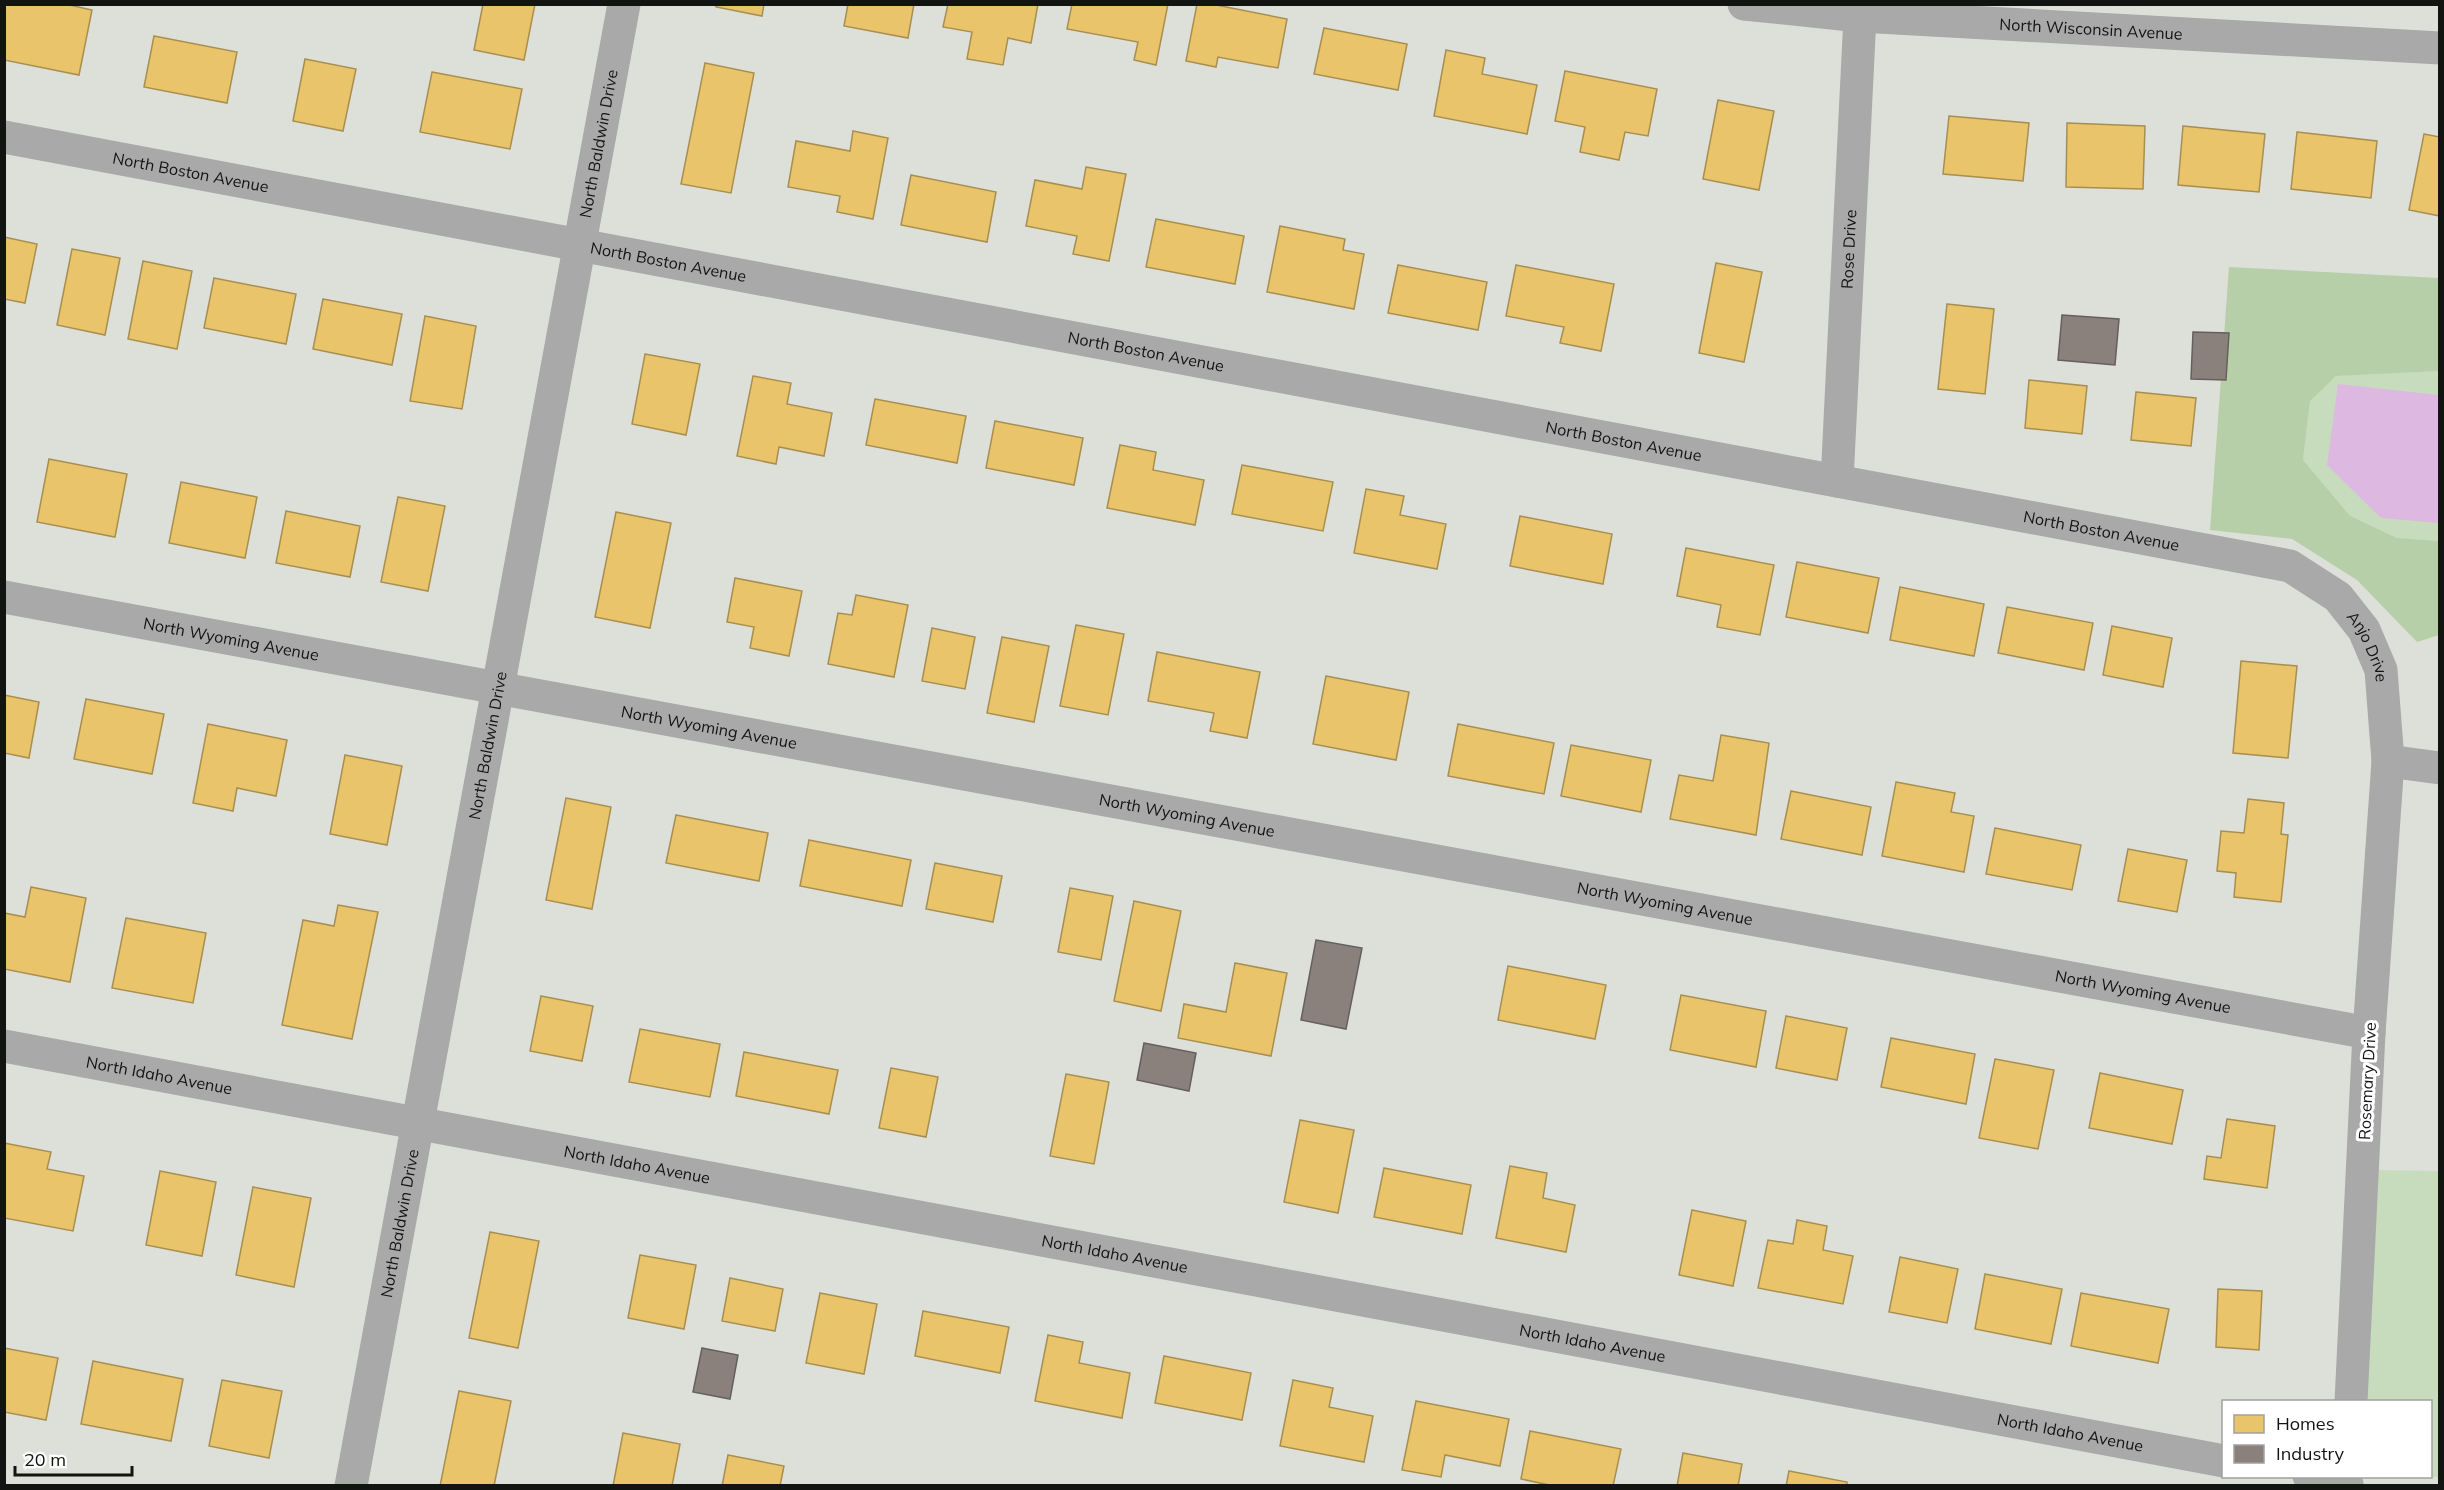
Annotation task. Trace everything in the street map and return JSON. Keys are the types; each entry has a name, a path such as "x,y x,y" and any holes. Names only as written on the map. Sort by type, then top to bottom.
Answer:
{"street":[{"name":"North Baldwin Drive","path":"351,1485 624,4"},
{"name":"North Wisconsin Avenue","path":"1744,4 1860,16 2152,18 2439,48"},
{"name":"Rose Drive","path":"1837,481 1860,16"},
{"name":"North Boston Avenue","path":"4,137 2290,566"},
{"name":"Anjo Drive","path":"2290,566 2338,597 2364,630 2381,670 2388,761"},
{"name":"North Wyoming Avenue","path":"4,597 2369,1033"},
{"path":"2388,761 2439,768"},
{"name":"Rosemary Drive","path":"2351,1400 2369,1033 2388,761"},
{"name":"North Idaho Avenue","path":"4,1046 2222,1461"},
{"path":"2322,1478 2348,1482"}],"green space":[{"path":"2229,267 2439,278 2439,371 2336,376 2310,401 2303,460 2350,516 2397,538 2439,541 2439,635 2417,642 2357,580 2292,539 2210,530"},
{"path":"2439,371 2439,541 2397,538 2349,516 2303,460 2310,400 2336,376"},
{"path":"2370,1170 2439,1171 2439,1477 2432,1477 2432,1400 2358,1400"}],"shaded area":[{"path":"2338,384 2439,395 2439,523 2381,518 2327,465"}],"building: Homes":[{"path":"4,4 65,4 92,10 79,75 4,60"},
{"path":"483,4 535,4 524,60 474,50"},
{"path":"716,4 764,4 762,16 716,7"},
{"path":"848,4 914,4 908,38 844,26"},
{"path":"948,4 1038,4 1031,43 1008,38 1003,65 967,59 972,32 943,27"},
{"path":"1072,4 1168,4 1156,65 1134,60 1138,42 1067,29"},
{"path":"1197,4 1211,4 1287,19 1278,68 1218,57 1216,67 1186,61"},
{"path":"1324,28 1407,44 1398,90 1314,74"},
{"path":"154,36 237,52 227,103 144,87"},
{"path":"1446,50 1485,58 1482,74 1537,85 1527,134 1434,116"},
{"path":"305,59 356,69 343,131 293,121"},
{"path":"705,63 754,73 731,193 681,184"},
{"path":"1565,71 1657,89 1648,136 1625,132 1619,160 1580,152 1585,127 1555,121"},
{"path":"432,72 522,89 510,149 420,132"},
{"path":"1718,100 1774,111 1759,190 1703,179"},
{"path":"1949,116 2029,123 2023,181 1943,174"},
{"path":"2067,123 2145,126 2143,189 2066,187"},
{"path":"2183,126 2265,134 2259,192 2178,185"},
{"path":"853,131 888,138 873,219 837,212 840,196 788,187 796,141 850,151"},
{"path":"2297,132 2377,141 2371,198 2291,189"},
{"path":"2424,134 2440,137 2440,216 2409,210"},
{"path":"1086,167 1126,174 1109,261 1073,254 1077,236 1026,226 1035,180 1082,189"},
{"path":"911,175 996,192 987,242 901,225"},
{"path":"1156,219 1244,236 1235,284 1146,267"},
{"path":"1280,226 1345,239 1343,250 1364,254 1354,309 1267,292"},
{"path":"4,237 37,244 25,303 4,299"},
{"path":"72,249 120,258 105,335 57,325"},
{"path":"143,261 192,271 177,349 128,339"},
{"path":"1716,263 1762,272 1744,362 1699,353"},
{"path":"1398,265 1487,282 1478,330 1388,313"},
{"path":"1516,265 1614,284 1601,351 1560,343 1564,327 1506,316"},
{"path":"214,278 296,294 286,344 204,328"},
{"path":"323,299 402,314 392,365 313,349"},
{"path":"1947,304 1994,309 1985,394 1938,389"},
{"path":"425,316 476,326 462,409 410,401"},
{"path":"645,354 700,364 686,435 632,424"},
{"path":"753,376 791,383 787,404 832,413 824,456 779,447 776,464 737,456"},
{"path":"2029,380 2087,386 2082,434 2025,428"},
{"path":"2136,392 2196,398 2191,446 2131,440"},
{"path":"875,399 966,416 957,463 866,445"},
{"path":"995,421 1083,438 1074,485 986,468"},
{"path":"1120,445 1156,452 1153,470 1204,480 1195,525 1107,508"},
{"path":"49,459 127,474 115,537 37,522"},
{"path":"1242,465 1333,482 1323,531 1232,514"},
{"path":"181,482 257,497 245,558 169,543"},
{"path":"1366,489 1404,496 1400,515 1446,524 1437,569 1354,553"},
{"path":"398,497 445,506 428,591 381,582"},
{"path":"286,511 360,526 350,577 276,563"},
{"path":"616,512 671,523 650,628 595,617"},
{"path":"1520,516 1612,534 1603,584 1510,566"},
{"path":"1686,548 1774,565 1760,635 1717,627 1721,605 1677,596"},
{"path":"1797,562 1879,578 1868,633 1786,617"},
{"path":"735,578 802,591 789,656 750,648 754,627 727,622"},
{"path":"1900,587 1984,604 1974,656 1890,640"},
{"path":"856,595 908,605 894,677 828,664 838,613 852,615"},
{"path":"2007,607 2093,623 2084,670 1998,653"},
{"path":"1076,625 1124,634 1108,715 1060,706"},
{"path":"2112,626 2172,638 2163,687 2103,675"},
{"path":"932,628 975,637 965,689 922,681"},
{"path":"1002,637 1049,646 1034,722 987,713"},
{"path":"1157,652 1260,672 1247,738 1210,731 1214,713 1148,701"},
{"path":"2241,661 2297,666 2288,758 2233,753"},
{"path":"1326,676 1409,692 1396,760 1313,744"},
{"path":"4,695 39,702 29,758 4,753"},
{"path":"86,699 164,714 152,774 74,759"},
{"path":"208,724 287,740 276,796 237,788 233,811 193,803"},
{"path":"1458,724 1554,743 1544,794 1448,776"},
{"path":"1721,735 1769,743 1756,835 1670,819 1679,775 1713,781"},
{"path":"1571,745 1651,760 1641,812 1561,796"},
{"path":"345,755 402,766 387,845 330,834"},
{"path":"1896,782 1955,793 1951,812 1974,816 1964,872 1882,856"},
{"path":"1791,791 1871,807 1862,855 1781,839"},
{"path":"566,798 611,807 592,909 546,900"},
{"path":"2248,799 2284,803 2281,834 2288,835 2281,902 2234,897 2236,873 2217,871 2221,831 2244,833"},
{"path":"676,815 768,833 759,881 666,863"},
{"path":"1995,828 2081,845 2072,890 1986,874"},
{"path":"809,840 911,860 902,906 800,886"},
{"path":"2128,849 2187,860 2177,912 2118,901"},
{"path":"935,863 1002,876 993,922 926,909"},
{"path":"31,887 86,898 70,982 4,969 4,913 25,917"},
{"path":"1070,888 1113,896 1101,960 1058,952"},
{"path":"1134,901 1181,911 1161,1011 1114,1001"},
{"path":"338,905 378,912 352,1039 282,1025 303,920 334,926"},
{"path":"126,918 206,933 193,1003 112,988"},
{"path":"1235,963 1287,973 1271,1056 1178,1038 1184,1004 1226,1012"},
{"path":"1508,966 1606,985 1595,1039 1498,1020"},
{"path":"1681,995 1766,1011 1756,1067 1670,1050"},
{"path":"541,996 593,1006 582,1061 530,1051"},
{"path":"1786,1016 1847,1028 1837,1080 1776,1068"},
{"path":"640,1029 720,1044 710,1097 629,1082"},
{"path":"1891,1038 1975,1054 1966,1104 1881,1087"},
{"path":"744,1052 838,1070 829,1114 736,1096"},
{"path":"1995,1059 2054,1070 2038,1149 1979,1138"},
{"path":"891,1068 938,1077 926,1137 879,1128"},
{"path":"2100,1073 2183,1090 2172,1144 2089,1128"},
{"path":"1066,1074 1109,1082 1094,1164 1050,1156"},
{"path":"2227,1119 2275,1126 2267,1188 2204,1179 2207,1156 2221,1158"},
{"path":"1300,1120 1354,1130 1338,1213 1284,1202"},
{"path":"4,1143 51,1152 47,1169 84,1176 73,1231 4,1218"},
{"path":"1510,1166 1547,1173 1543,1198 1575,1205 1566,1252 1496,1238"},
{"path":"1384,1168 1471,1185 1462,1234 1374,1217"},
{"path":"160,1171 216,1182 202,1256 146,1245"},
{"path":"253,1187 311,1198 294,1287 236,1275"},
{"path":"1692,1210 1746,1221 1733,1286 1679,1275"},
{"path":"1797,1220 1827,1226 1823,1250 1853,1256 1843,1304 1758,1288 1768,1240 1793,1244"},
{"path":"490,1232 539,1241 518,1348 469,1338"},
{"path":"640,1255 696,1265 684,1329 628,1318"},
{"path":"1900,1257 1958,1269 1947,1323 1889,1312"},
{"path":"1985,1274 2062,1289 2051,1344 1975,1329"},
{"path":"730,1278 783,1289 775,1331 722,1321"},
{"path":"2218,1289 2262,1291 2259,1350 2216,1347"},
{"path":"820,1293 877,1304 864,1374 806,1363"},
{"path":"2081,1293 2169,1309 2158,1363 2071,1346"},
{"path":"923,1311 1009,1327 1000,1373 915,1356"},
{"path":"1048,1335 1083,1342 1079,1363 1130,1373 1122,1418 1035,1401"},
{"path":"4,1348 58,1358 46,1420 4,1412"},
{"path":"1164,1356 1251,1373 1242,1420 1155,1403"},
{"path":"93,1361 183,1379 171,1441 81,1424"},
{"path":"222,1380 282,1391 269,1458 209,1446"},
{"path":"1293,1380 1333,1388 1329,1407 1373,1416 1364,1462 1280,1446"},
{"path":"459,1391 511,1401 494,1486 440,1486"},
{"path":"1416,1401 1509,1419 1500,1466 1445,1455 1441,1477 1402,1470"},
{"path":"1530,1431 1621,1449 1613,1486 1554,1486 1521,1479"},
{"path":"623,1433 680,1444 672,1486 613,1486"},
{"path":"1683,1453 1742,1464 1738,1486 1677,1486"},
{"path":"728,1455 784,1466 780,1486 722,1486"},
{"path":"1789,1471 1847,1482 1847,1486 1786,1486"}],"building: Industry":[{"path":"2062,315 2119,319 2115,365 2058,360"},
{"path":"2193,332 2229,333 2226,380 2191,379"},
{"path":"1316,940 1362,948 1346,1029 1301,1020"},
{"path":"1144,1043 1196,1053 1189,1091 1137,1080"},
{"path":"702,1348 738,1355 730,1399 693,1392"}]}
